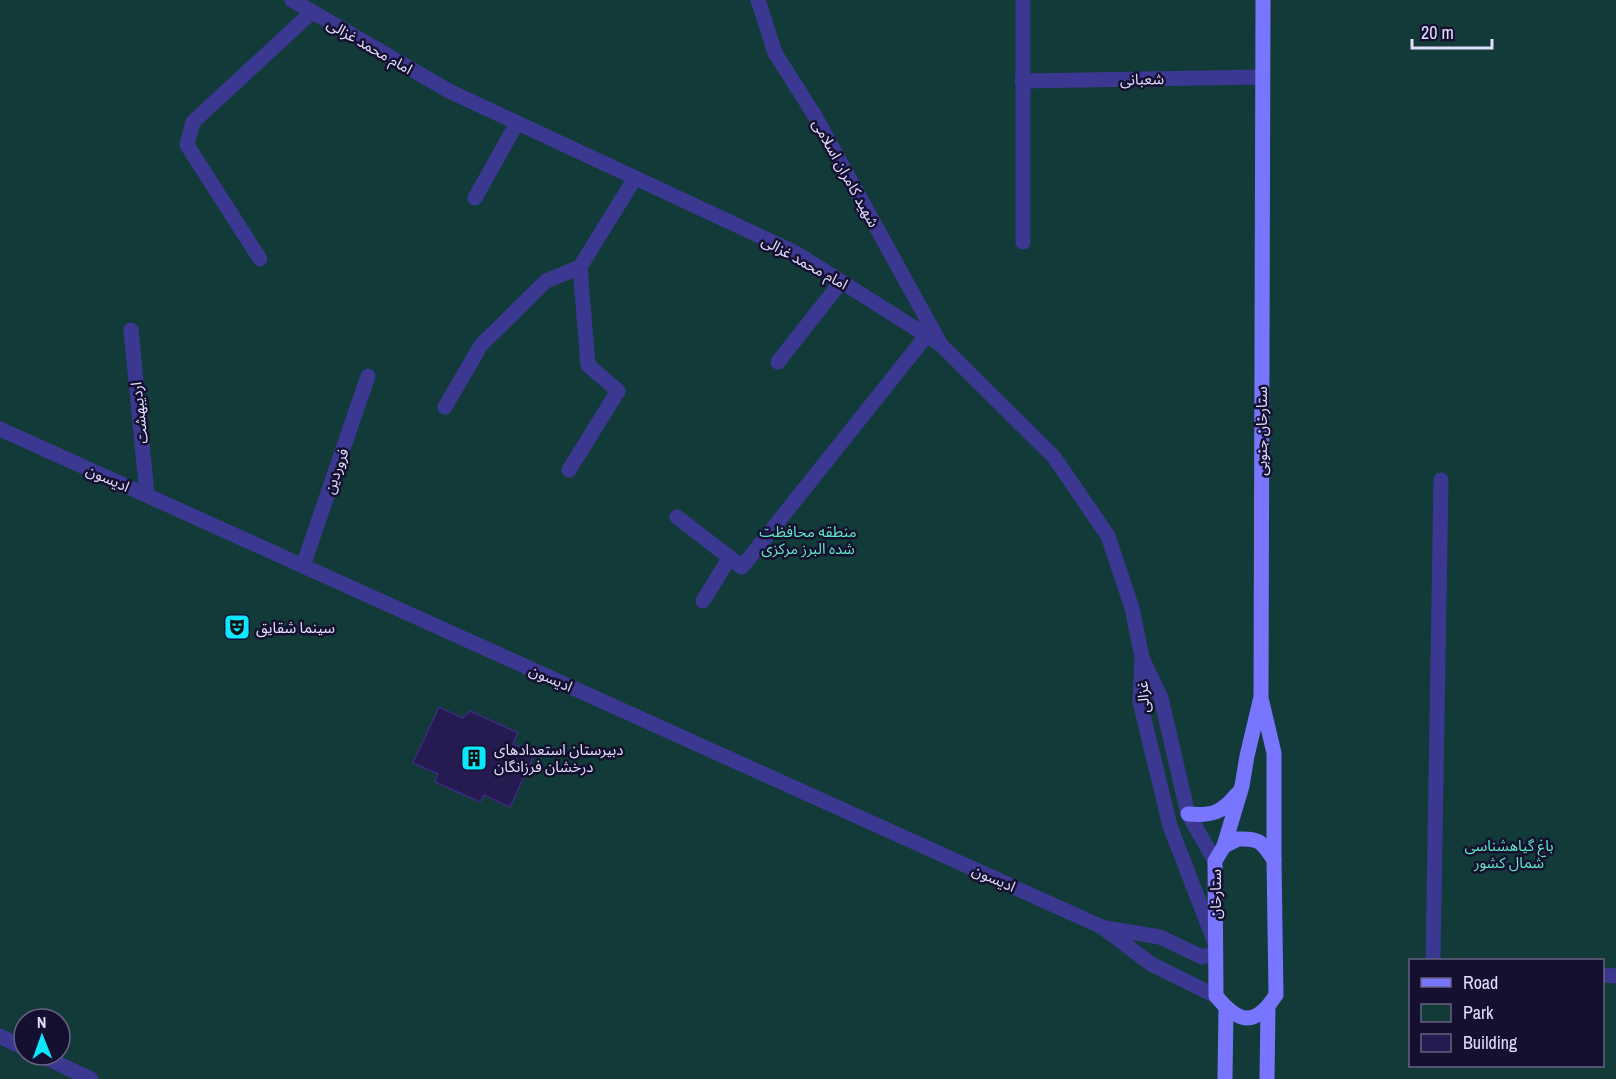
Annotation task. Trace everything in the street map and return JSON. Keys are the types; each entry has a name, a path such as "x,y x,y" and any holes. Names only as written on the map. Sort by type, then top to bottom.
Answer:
{"main road":[{"name":"ستارخان جنوبی","path":"1263,0 1261,698 1274,753 1274,860"},
{"name":"ستارخان","path":"1225,1079 1216,948 1215,861 1224,846 1242,786 1261,698"},
{"path":"1188,814 1208,816 1228,806 1242,786"},
{"path":"1221,1002 1240,1018 1255,1018 1268,1007 1276,995 1274,860 1264,845 1252,838 1238,839 1224,846"},
{"path":"1267,1079 1268,1007"}],"street":[{"name":"امام محمد غزالی","path":"292,0 448,91 796,253 940,344 1054,457 1108,536 1132,608 1142,657"},
{"name":"شهید کامران اسلامی","path":"758,0 775,53 815,116 940,344"},
{"path":"1023,0 1023,242"},
{"path":"260,259 187,145 193,122 312,12"},
{"name":"شعبانی","path":"1022,81 1262,76"},
{"path":"475,198 517,123"},
{"path":"445,407 481,345 546,281 580,267 635,178"},
{"path":"569,470 618,392 588,365 580,267"},
{"path":"778,362 841,282"},
{"name":"اردیبهشت","path":"131,330 147,495"},
{"path":"677,517 742,567 927,335"},
{"name":"فروردین","path":"303,566 368,376"},
{"name":"ادیسون","path":"0,429 1102,927 1151,964 1221,1002"},
{"path":"1433,959 1441,480"},
{"path":"703,601 730,557"},
{"name":"غزالی","path":"1142,657 1161,698 1188,814 1215,861"},
{"name":"غزالی","path":"1142,657 1140,702 1170,826 1216,948"},
{"name":"ادیسون","path":"1102,927 1160,937 1202,957 1216,948"},
{"path":"66,1067 91,1079"}],"green space":[{"name":"منطقه محافظت شده البرز مرکزی","path":"0,0 1616,0 1616,1079 0,1079"}],"building":[{"name":"دبیرستان استعدادهای درخشان فرزانگان","path":"439,707 463,718 470,711 518,733 513,744 535,753 510,807 484,795 480,802 435,782 438,774 413,763"}],"place":[{"name":"سینما شقایق","path":"237,627"},
{"name":"دبیرستان استعدادهای درخشان فرزانگان","path":"474,758"}],"park label":[{"name":"باغ گیاهشناسی شمال کشور","path":"1509,854"}]}
